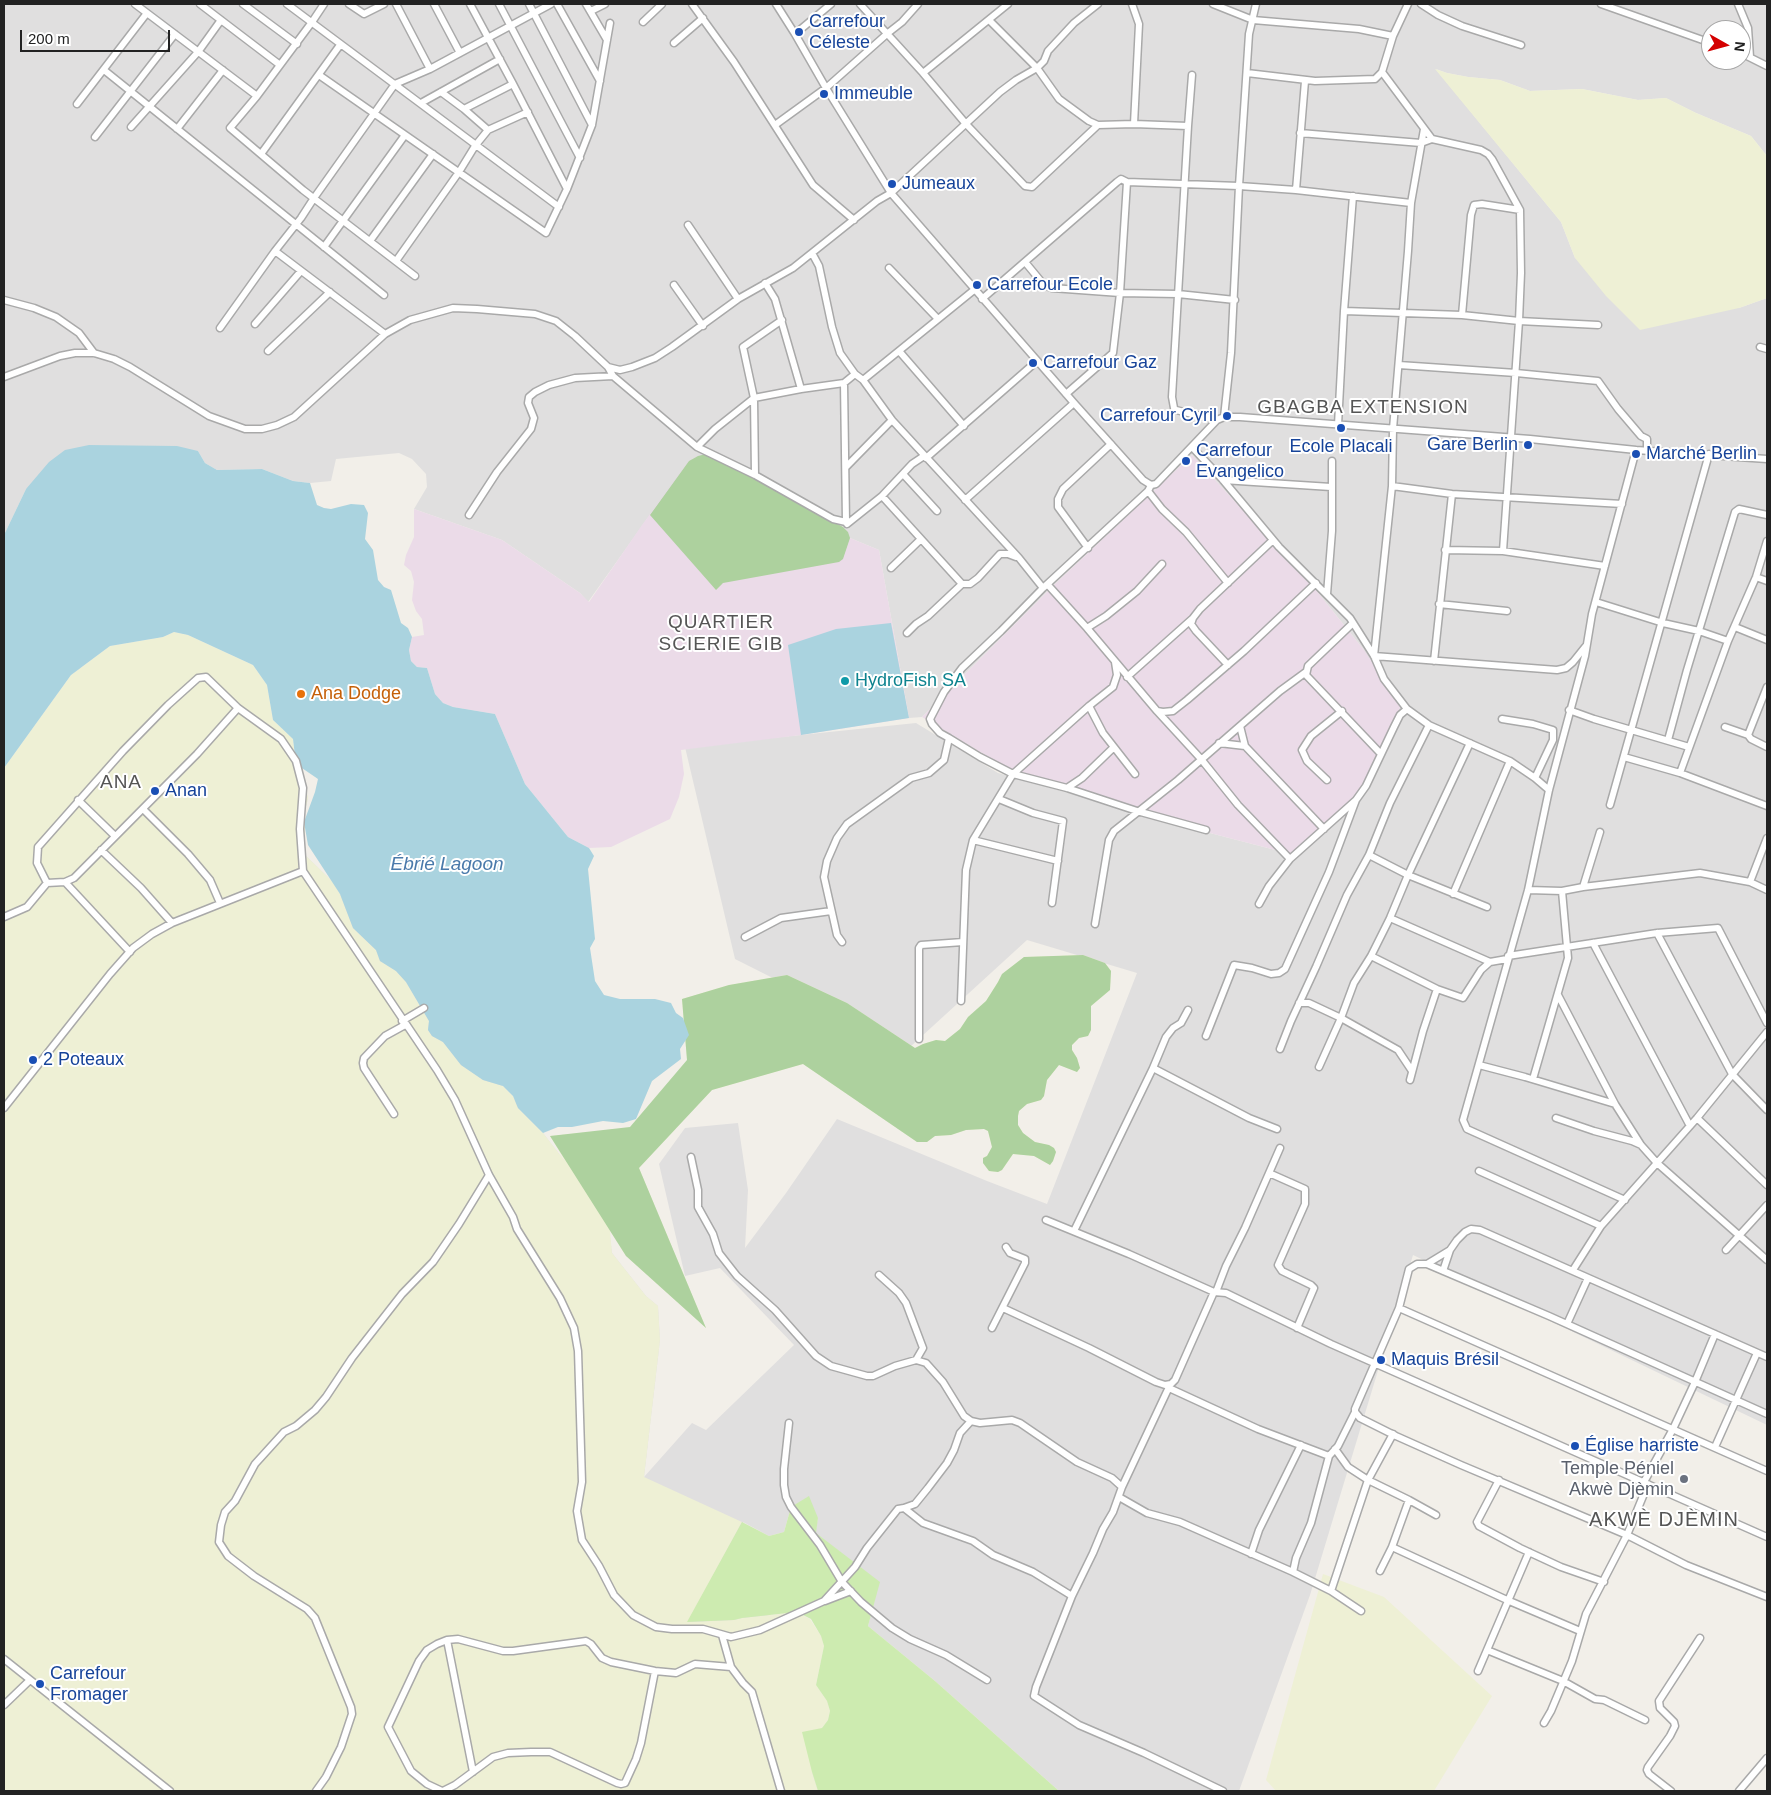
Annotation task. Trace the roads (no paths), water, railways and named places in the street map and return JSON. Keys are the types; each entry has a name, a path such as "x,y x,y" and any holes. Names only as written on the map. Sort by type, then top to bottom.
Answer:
{"street":[{"path":"135,4 257,96"},
{"path":"200,4 280,65"},
{"path":"243,4 297,44"},
{"path":"287,4 558,207"},
{"path":"324,4 297,44 230,128 314,198 415,276"},
{"path":"349,4 364,14 384,4"},
{"path":"396,4 430,68"},
{"path":"434,4 460,53"},
{"path":"470,4 567,189"},
{"path":"499,4 580,158"},
{"path":"529,4 592,125"},
{"path":"220,328 296,225 395,84 460,53 551,4"},
{"path":"557,4 600,80"},
{"path":"586,4 607,40"},
{"path":"591,11 605,4"},
{"path":"643,22 662,4"},
{"path":"692,4 813,184 854,220"},
{"path":"776,4 891,193 1074,404 1150,488 1162,509 1186,532 1228,583"},
{"path":"795,34 831,4"},
{"path":"860,4 888,33 966,124 1025,186 1032,187 1098,125"},
{"path":"775,125 826,88 902,22 918,4"},
{"path":"923,73 1008,4"},
{"path":"608,367 620,370 655,358 703,326 738,299 793,268 876,201 891,193 1000,92 1037,68 1044,61 1048,51 1074,23 1098,4"},
{"path":"1132,4 1139,24 1134,124"},
{"path":"1212,4 1253,20 1359,29 1393,36"},
{"path":"1224,417 1235,300 1238,186 1249,34 1256,4"},
{"path":"1247,73 1305,81 1376,79 1382,72 1393,36 1408,4"},
{"path":"1421,4 1438,15 1462,26 1521,45"},
{"path":"1601,4 1701,39"},
{"path":"1738,4 1745,20"},
{"path":"78,104 147,13"},
{"path":"674,43 703,18"},
{"path":"131,128 198,52 221,20"},
{"path":"989,20 1037,68 1059,99 1071,109 1098,125 1188,126"},
{"path":"319,75 546,233 567,189 592,125 610,23"},
{"path":"95,137 175,34"},
{"path":"261,154 340,45"},
{"path":"1751,58 1767,66"},
{"path":"421,103 500,59"},
{"path":"104,70 384,295"},
{"path":"177,129 223,70"},
{"path":"1382,72 1432,139"},
{"path":"1192,75 1172,397 1174,408 1217,420"},
{"path":"1296,190 1305,81"},
{"path":"464,110 513,84"},
{"path":"441,92 488,130"},
{"path":"396,261 488,130 528,112"},
{"path":"1374,656 1392,486 1393,429 1411,203 1424,130"},
{"path":"1300,133 1421,142 1432,139 1481,150 1488,154 1520,210 1519,321 1503,552"},
{"path":"324,247 405,135"},
{"path":"370,241 433,154"},
{"path":"982,299 1120,179 1127,182 1296,190 1411,203"},
{"path":"1066,394 1112,353 1120,293 1127,182"},
{"path":"1338,425 1353,196"},
{"path":"1462,315 1471,215 1474,205 1482,204 1520,210"},
{"path":"688,225 738,299"},
{"path":"275,251 385,334"},
{"path":"812,253 819,266 832,327 840,353 855,374 863,380 892,420 925,457 1018,558 1087,628 1127,677 1201,759 1238,805 1290,859"},
{"path":"1025,262 1044,285 1052,288 1120,293 1178,294 1235,300"},
{"path":"889,268 938,319"},
{"path":"255,324 302,271"},
{"path":"765,283 775,299 801,389"},
{"path":"674,285 703,326"},
{"path":"863,380 974,290"},
{"path":"268,351 330,292"},
{"path":"4,300 34,308 56,317 79,332 94,353"},
{"path":"4,377 60,356 75,353 94,353 114,359 130,367 209,416 245,429 262,428 277,425 294,417 385,334 410,320 453,308 477,308 535,314 556,321 575,336 608,367 613,376 697,447 755,475 833,519 846,522 847,524 882,496 912,464 925,457 964,426 1037,361"},
{"path":"1344,311 1462,315 1519,321 1598,325"},
{"path":"755,475 754,398 743,347 782,320"},
{"path":"1760,347 1767,349"},
{"path":"899,351 964,426"},
{"path":"1399,365 1598,381 1618,409 1646,440 1647,451"},
{"path":"697,447 715,429 754,398 844,383 855,374"},
{"path":"469,514 497,472 531,429 534,418 528,403 529,397 549,386 574,378 613,376"},
{"path":"844,383 846,522"},
{"path":"965,500 1074,404"},
{"path":"1206,830 1013,774 949,738 932,724 930,719 944,692 962,668 1001,632 1045,586 1156,484 1217,420 1224,417 1240,417 1512,438 1647,451 1767,459"},
{"path":"846,466 892,420"},
{"path":"1088,548 1058,507 1058,499 1063,489 1111,444"},
{"path":"1192,447 1274,540 1342,608 1374,656 1384,679 1406,709 1428,725 1510,761 1549,790"},
{"path":"1625,1200 1467,1129 1463,1120 1507,957 1528,890 1549,790 1587,644 1592,614 1636,450"},
{"path":"1610,805 1710,454"},
{"path":"1327,594 1332,531 1332,460"},
{"path":"903,474 937,511"},
{"path":"1223,480 1331,486"},
{"path":"1392,486 1452,494 1622,504"},
{"path":"1434,661 1452,494"},
{"path":"882,496 962,584"},
{"path":"1668,740 1735,512 1739,509 1767,515"},
{"path":"891,568 921,539"},
{"path":"1127,677 1193,618 1200,609 1274,540"},
{"path":"1680,773 1728,641 1756,577 1767,542"},
{"path":"1445,550 1503,552 1605,566"},
{"path":"907,633 962,584 970,584 978,578 1000,554 1008,554 1018,558"},
{"path":"1087,628 1137,592 1162,564"},
{"path":"1756,577 1767,581"},
{"path":"1157,711 1173,711 1228,665 1316,583"},
{"path":"1596,602 1663,624 1699,631 1728,641"},
{"path":"1439,604 1507,611"},
{"path":"1193,618 1191,624 1196,631 1228,665"},
{"path":"1353,623 1308,666 1307,677 1342,711 1381,754"},
{"path":"1735,627 1767,640"},
{"path":"1374,656 1557,670 1566,668 1573,662 1587,644"},
{"path":"961,1001 966,870 979,829 1013,774 1113,688 1117,675 1116,662"},
{"path":"1095,924 1109,840 1114,831 1291,682 1306,672"},
{"path":"47,883 37,863 38,847 78,800 155,718 198,678 206,677 238,708 281,738 296,761 303,788 300,829 303,871 437,1070 455,1100 489,1175 513,1217 517,1228 560,1298 575,1331 579,1374 582,1482 577,1511 582,1540 599,1566 614,1595 633,1615 656,1627 703,1629 731,1637 760,1630 824,1601 851,1592"},
{"path":"1748,735 1767,687"},
{"path":"1090,706 1102,733 1135,774"},
{"path":"4,917 27,907 47,883 65,882 74,878 198,754 238,708"},
{"path":"1259,904 1269,886 1290,859 1356,800 1366,786 1397,721 1406,709"},
{"path":"1569,710 1690,747"},
{"path":"1327,780 1308,761 1302,750 1311,736 1342,711"},
{"path":"1502,719 1553,730 1554,740 1534,778"},
{"path":"1280,1049 1350,887 1369,855 1390,803 1428,725"},
{"path":"1240,726 1245,746 1324,829"},
{"path":"1725,727 1748,735 1751,739 1767,747"},
{"path":"842,942 839,939 831,911 824,877 827,860 837,838 847,824 911,778 929,773 934,769 944,760 949,738"},
{"path":"1319,1066 1341,1018 1354,983 1371,956 1390,918 1408,875 1470,743"},
{"path":"1219,744 1245,746"},
{"path":"1066,788 1082,778 1113,748"},
{"path":"1624,757 1680,773 1767,806"},
{"path":"1453,894 1510,761"},
{"path":"998,799 1033,813 1063,822 1052,903"},
{"path":"78,800 116,836"},
{"path":"1206,1036 1234,965 1271,974 1279,973 1286,969 1329,872 1356,800"},
{"path":"143,809 188,854 210,880 220,903"},
{"path":"1583,886 1600,832"},
{"path":"1750,882 1767,838"},
{"path":"974,840 1058,861"},
{"path":"101,850 141,888 172,924"},
{"path":"1369,855 1408,875 1487,907"},
{"path":"4,1108 110,974 141,942 172,924 303,871"},
{"path":"1528,890 1562,891 1583,886 1599,886 1700,873 1750,882 1767,890"},
{"path":"65,882 130,952"},
{"path":"1533,1079 1568,958 1562,891"},
{"path":"745,937 781,918 831,911"},
{"path":"1390,918 1490,962"},
{"path":"1371,956 1437,989 1463,998 1481,970 1490,962 1507,957 1657,933 1718,928 1767,1024"},
{"path":"1657,933 1732,1074 1767,1110"},
{"path":"919,1039 919,948 921,945 963,942"},
{"path":"1593,943 1690,1126"},
{"path":"1410,1080 1437,989"},
{"path":"1558,996 1615,1104 1641,1144 1657,1163 1767,1260"},
{"path":"1299,1003 1309,1003 1341,1018 1398,1050 1412,1071"},
{"path":"394,1114 364,1068 364,1058 385,1036 424,1008"},
{"path":"1074,1231 1153,1068 1166,1037 1173,1028 1181,1023 1188,1010"},
{"path":"1573,1270 1601,1226 1697,1118 1767,1032"},
{"path":"1479,1065 1615,1104"},
{"path":"1153,1068 1211,1100 1277,1129"},
{"path":"1556,1118 1641,1144"},
{"path":"1697,1118 1767,1185"},
{"path":"1223,1791 1079,1724 1034,1696 1072,1596 1103,1529 1113,1512 1122,1487 1170,1386 1175,1380 1280,1148"},
{"path":"691,1157 698,1190 698,1207 713,1234 719,1253 736,1276 775,1310 816,1356 831,1366 852,1373 873,1376 895,1366 916,1360 926,1363 943,1382 964,1416 971,1421 1012,1420 1020,1423 1077,1462 1112,1478 1122,1487"},
{"path":"1479,1171 1601,1226"},
{"path":"1268,1172 1305,1189 1305,1204 1278,1265 1282,1271 1312,1285 1314,1288 1297,1328"},
{"path":"316,1791 326,1777 341,1746 352,1714 351,1707 315,1618 307,1610 254,1576 228,1556 219,1542 220,1525 225,1512 235,1501 255,1464 284,1432 296,1426 315,1410 326,1397 352,1358 402,1294 433,1262 489,1175"},
{"path":"1726,1250 1767,1205"},
{"path":"1046,1220 1215,1292 1226,1293 1297,1328 1767,1537"},
{"path":"1427,1264 1450,1250 1465,1232 1480,1230 1767,1357"},
{"path":"992,1328 1025,1263 1024,1259 1010,1253 1006,1247"},
{"path":"1443,1271 1450,1250"},
{"path":"1293,1572 1296,1558 1311,1524 1329,1456 1335,1449 1355,1412 1376,1363 1399,1308 1409,1269 1418,1264 1427,1264 1767,1414"},
{"path":"879,1275 900,1293 906,1303 922,1348 916,1360"},
{"path":"1566,1324 1588,1278"},
{"path":"1002,1308 1258,1429 1329,1456"},
{"path":"1399,1308 1767,1471"},
{"path":"1544,1722 1549,1716 1572,1660 1586,1614 1627,1535 1646,1483 1695,1382 1715,1334"},
{"path":"1715,1447 1757,1352"},
{"path":"1355,1412 1360,1418 1393,1434 1627,1535 1686,1565 1767,1597"},
{"path":"824,1601 855,1567 898,1508 915,1504 947,1463 960,1433 971,1421"},
{"path":"789,1423 784,1469 786,1497 791,1507 820,1545 842,1582 892,1628 910,1639 946,1655 988,1680"},
{"path":"1331,1591 1368,1480 1393,1434"},
{"path":"1251,1554 1260,1530 1301,1445"},
{"path":"1335,1449 1348,1467 1368,1480 1436,1515"},
{"path":"1499,1480 1477,1522 1479,1526 1561,1567 1604,1582"},
{"path":"1119,1497 1147,1513 1180,1522 1293,1572 1331,1591 1361,1611"},
{"path":"1380,1571 1392,1547 1409,1500"},
{"path":"904,1508 922,1522 973,1541 993,1555 1034,1572 1072,1596"},
{"path":"1392,1547 1580,1631"},
{"path":"1478,1671 1529,1552"},
{"path":"722,1634 731,1667 742,1683 752,1692 781,1791"},
{"path":"1671,1791 1649,1774 1647,1770 1675,1726 1674,1722 1660,1708 1659,1701 1700,1638"},
{"path":"655,1671 642,1742 625,1783 617,1783 557,1755 543,1752 493,1757 443,1791 427,1784 411,1770 388,1727 426,1650 447,1640 458,1640 513,1652 586,1642 591,1644 602,1658 611,1662 655,1671 676,1673 695,1664 731,1667"},
{"path":"447,1640 473,1772"},
{"path":"1487,1650 1563,1681 1595,1699 1604,1700 1646,1720"},
{"path":"4,1659 170,1791"},
{"path":"4,1705 30,1680"},
{"path":"1738,1791 1767,1758"}],"water":[{"name":"Ébrié Lagoon","path":"89,445 177,446 198,451 205,463 217,470 262,469 293,481 310,483 317,505 324,508 331,509 351,504 364,505 368,513 365,539 373,550 378,580 384,587 391,590 401,623 408,628 412,637 409,650 411,661 417,667 427,668 435,694 443,703 453,707 495,714 525,784 568,837 589,848 594,856 588,869 595,939 590,948 595,981 604,995 620,999 655,999 671,1003 676,1013 683,1018 689,1035 680,1049 681,1059 652,1081 636,1119 623,1123 603,1121 572,1127 558,1127 543,1133 518,1108 513,1096 503,1086 483,1080 461,1065 443,1042 432,1036 428,1030 429,1021 406,982 396,971 380,961 376,950 353,928 340,894 308,845 304,822 318,779 296,764 293,739 273,720 267,685 253,665 188,635 174,632 163,637 110,646 71,675 4,768 4,535 26,489 49,462 65,450"},
{"name":"HydroFish SA","path":"891,623 909,718 801,735 788,645 836,629"}],"place":[{"name":"Carrefour Céleste","path":"799,32"},
{"name":"Immeuble","path":"824,94"},
{"name":"Jumeaux","path":"892,184"},
{"name":"Carrefour Ecole","path":"977,285"},
{"name":"Carrefour Gaz","path":"1033,363"},
{"name":"Carrefour Cyril","path":"1227,416"},
{"name":"Ecole Placali","path":"1341,428"},
{"name":"Gare Berlin","path":"1528,445"},
{"name":"Marché Berlin","path":"1636,454"},
{"name":"Carrefour Evangelico","path":"1186,461"},
{"name":"HydroFish SA","path":"845,681"},
{"name":"Ana Dodge","path":"301,694"},
{"name":"Anan","path":"155,791"},
{"name":"2 Poteaux","path":"33,1060"},
{"name":"Maquis Brésil","path":"1381,1360"},
{"name":"Église harriste","path":"1575,1446"},
{"name":"Temple Péniel Akwè Djèmin","path":"1684,1479"},
{"name":"Carrefour Fromager","path":"40,1684"}],"district":[{"name":"GBAGBA EXTENSION","path":"1363,408"},
{"name":"QUARTIER SCIERIE GIB","path":"721,634"},
{"name":"ANA","path":"121,783"},
{"name":"AKWÈ DJÈMIN","path":"1664,1520"}]}
